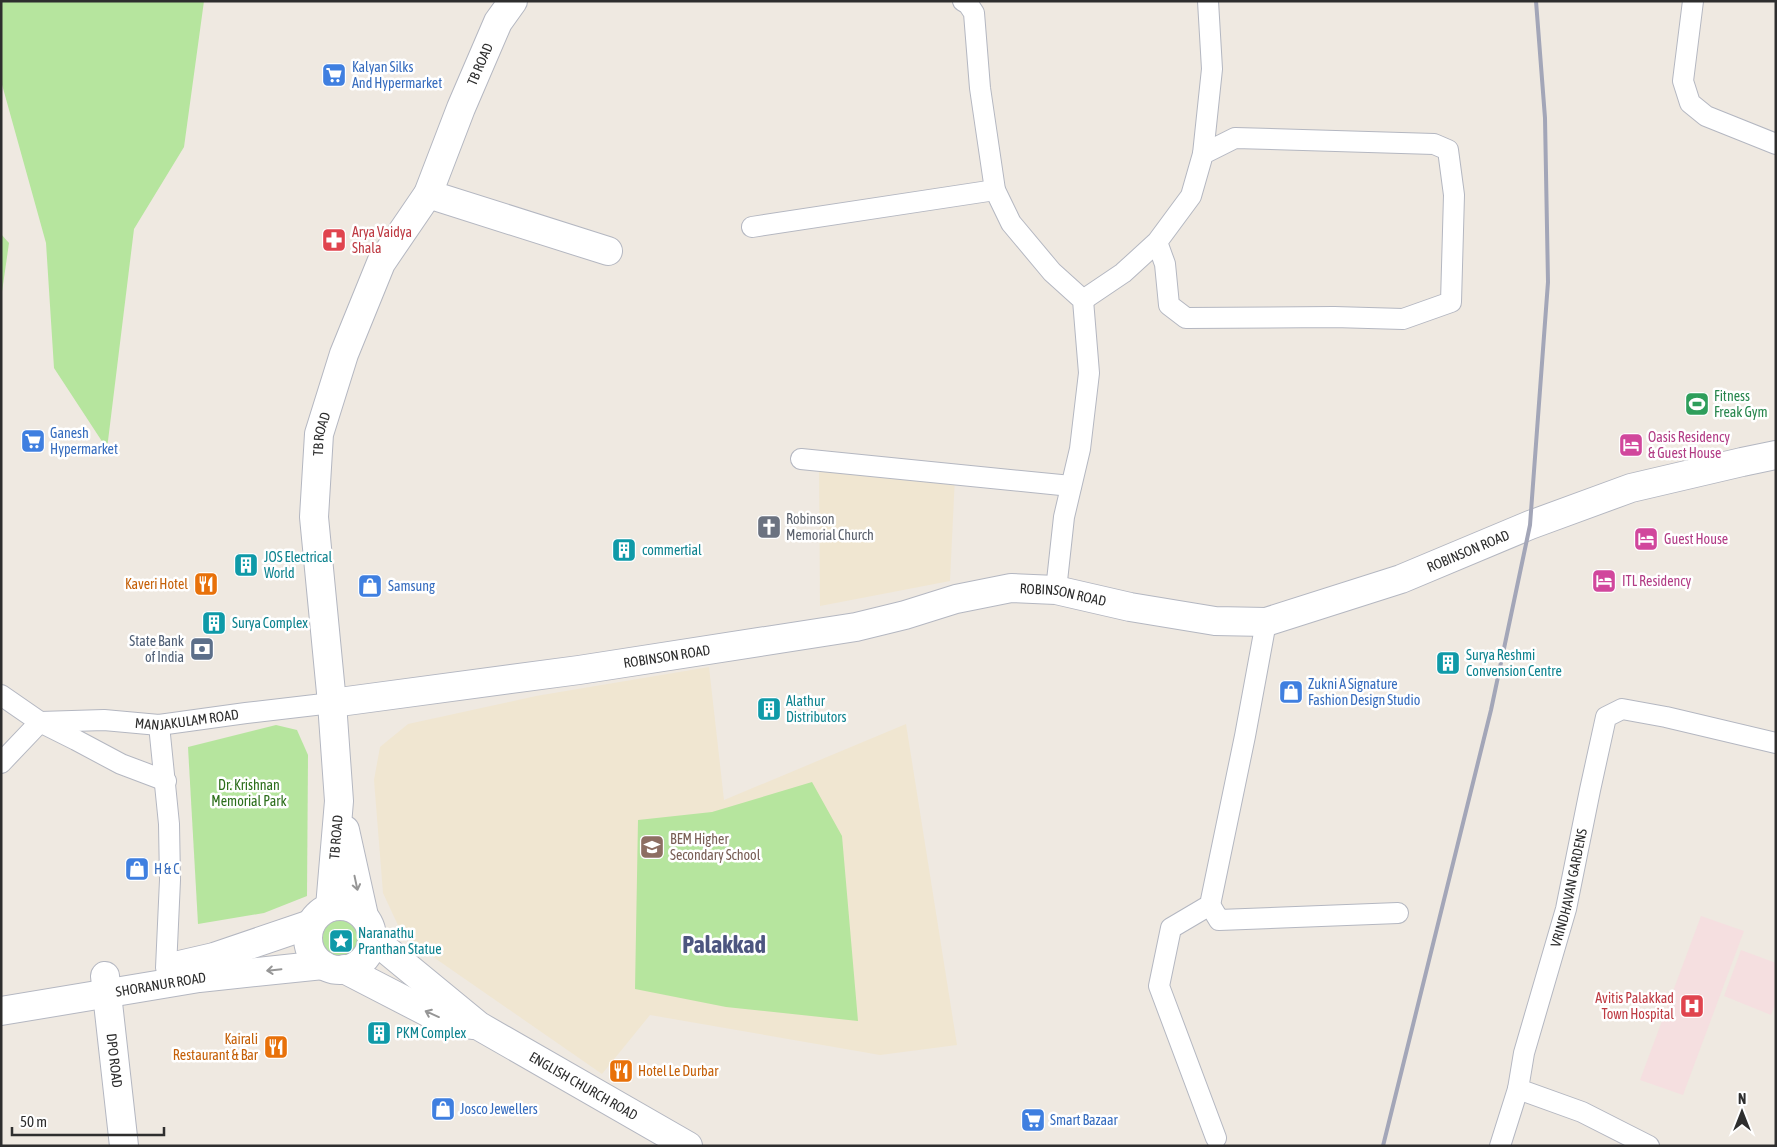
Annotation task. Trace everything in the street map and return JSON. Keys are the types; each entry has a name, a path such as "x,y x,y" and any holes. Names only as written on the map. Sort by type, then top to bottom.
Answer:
{"main road":[{"name":"TB ROAD","path":"321,915 339,801 332,703 314,517 319,434 344,354 381,263 428,194 461,108 498,22 513,1"},
{"path":"428,194 608,251"},
{"name":"ROBINSON ROAD","path":"332,703 589,668 856,627 905,615 956,599 1011,588 1056,590 1130,607 1215,621 1266,622 1400,580 1530,525 1631,488 1776,456"},
{"path":"339,801 368,927"},
{"name":"SHORANUR ROAD","path":"1,994 106,985 334,967 361,962 370,947 368,927 348,907 339,906 321,915 214,956 106,985 1,1011"},
{"path":"321,915 308,933 308,942 316,959 334,967"},
{"name":"ENGLISH CHURCH ROAD","path":"368,927 478,1026 688,1146"},
{"name":"ENGLISH CHURCH ROAD","path":"334,967 435,1016 478,1026"},
{"name":"DPO ROAD","path":"106,985 124,1146"}],"street":[{"path":"963,1 968,4 974,13 980,88 995,190 1011,223 1052,272 1083,300 1089,373 1080,449 1064,517 1056,590"},
{"path":"1083,300 1123,273 1157,242 1191,196 1203,154 1212,69 1208,1"},
{"path":"1693,1 1683,81 1690,103 1706,116 1776,144"},
{"path":"1157,242 1165,264 1169,306 1186,318 1334,317 1402,319 1451,302 1454,195 1448,150 1434,144 1235,138 1203,154"},
{"path":"752,227 995,190"},
{"path":"801,460 1071,486"},
{"path":"1266,622 1245,736 1210,905 1219,920 1398,913"},
{"path":"1,695 40,722 121,764 166,781"},
{"name":"MANJAKULAM ROAD","path":"40,722 104,720 159,725 332,703"},
{"name":"VRINDHAVAN GARDENS","path":"1518,1089 1524,1053 1566,909 1606,717 1622,709 1666,717 1776,743"},
{"path":"1,763 40,722"},
{"path":"159,725 169,824 170,880 166,968"},
{"path":"1210,905 1171,928 1159,986 1216,1138"},
{"path":"1500,1146 1518,1089 1582,1112 1649,1146"}],"shaded area":[{"path":"819,467 955,476 950,581 820,606"},
{"name":"BEM Higher Secondary School","path":"709,667 724,800 906,724 957,1045 880,1055 650,1015 602,1074 403,936 383,893 374,780 380,747 408,724 536,696"},
{"name":"Avitis Palakkad Town Hospital","path":"1701,916 1744,931 1683,1095 1640,1080"},
{"path":"1741,950 1776,963 1776,1002 1771,1015 1724,996"}],"green space":[{"path":"1,1 204,1 184,147 134,229 107,449 54,368 46,243 1,81"},
{"path":"1,234 9,243 1,299"},
{"name":"Dr. Krishnan Memorial Park","path":"276,725 297,730 308,755 307,896 264,913 198,924 188,747"},
{"path":"812,782 842,836 858,1021 726,1007 635,989 638,820 712,812"},
{"path":"341,918 355,924 361,938 355,952 341,958 327,952 321,938 327,924"}],"railway":[{"path":"1383,1146 1491,710 1530,525 1548,282 1545,118 1536,1"}],"place":[{"name":"Kalyan Silks And Hypermarket","path":"334,75"},
{"name":"Arya Vaidya Shala","path":"334,240"},
{"name":"Fitness Freak Gym","path":"1697,404"},
{"name":"Ganesh Hypermarket","path":"33,441"},
{"name":"Oasis Residency & Guest House","path":"1631,445"},
{"name":"Robinson Memorial Church","path":"769,527"},
{"name":"Guest House","path":"1646,539"},
{"name":"commertial","path":"624,550"},
{"name":"JOS Electrical World","path":"246,565"},
{"name":"ITL Residency","path":"1604,581"},
{"name":"Kaveri Hotel","path":"206,584"},
{"name":"Samsung","path":"370,586"},
{"name":"Surya Complex","path":"214,623"},
{"name":"State Bank of India","path":"202,649"},
{"name":"Surya Reshmi Convension Centre","path":"1448,663"},
{"name":"Zukni A Signature Fashion Design Studio","path":"1291,692"},
{"name":"Alathur Distributors","path":"769,709"},
{"name":"BEM Higher Secondary School","path":"652,847"},
{"name":"H & C","path":"137,869"},
{"name":"Naranathu Pranthan Statue","path":"341,941"},
{"name":"Avitis Palakkad Town Hospital","path":"1692,1006"},
{"name":"PKM Complex","path":"379,1033"},
{"name":"Kairali Restaurant & Bar","path":"276,1047"},
{"name":"Hotel Le Durbar","path":"621,1071"},
{"name":"Josco Jewellers","path":"443,1109"},
{"name":"Smart Bazaar","path":"1033,1120"}],"district":[{"name":"Palakkad","path":"724,944"}]}
